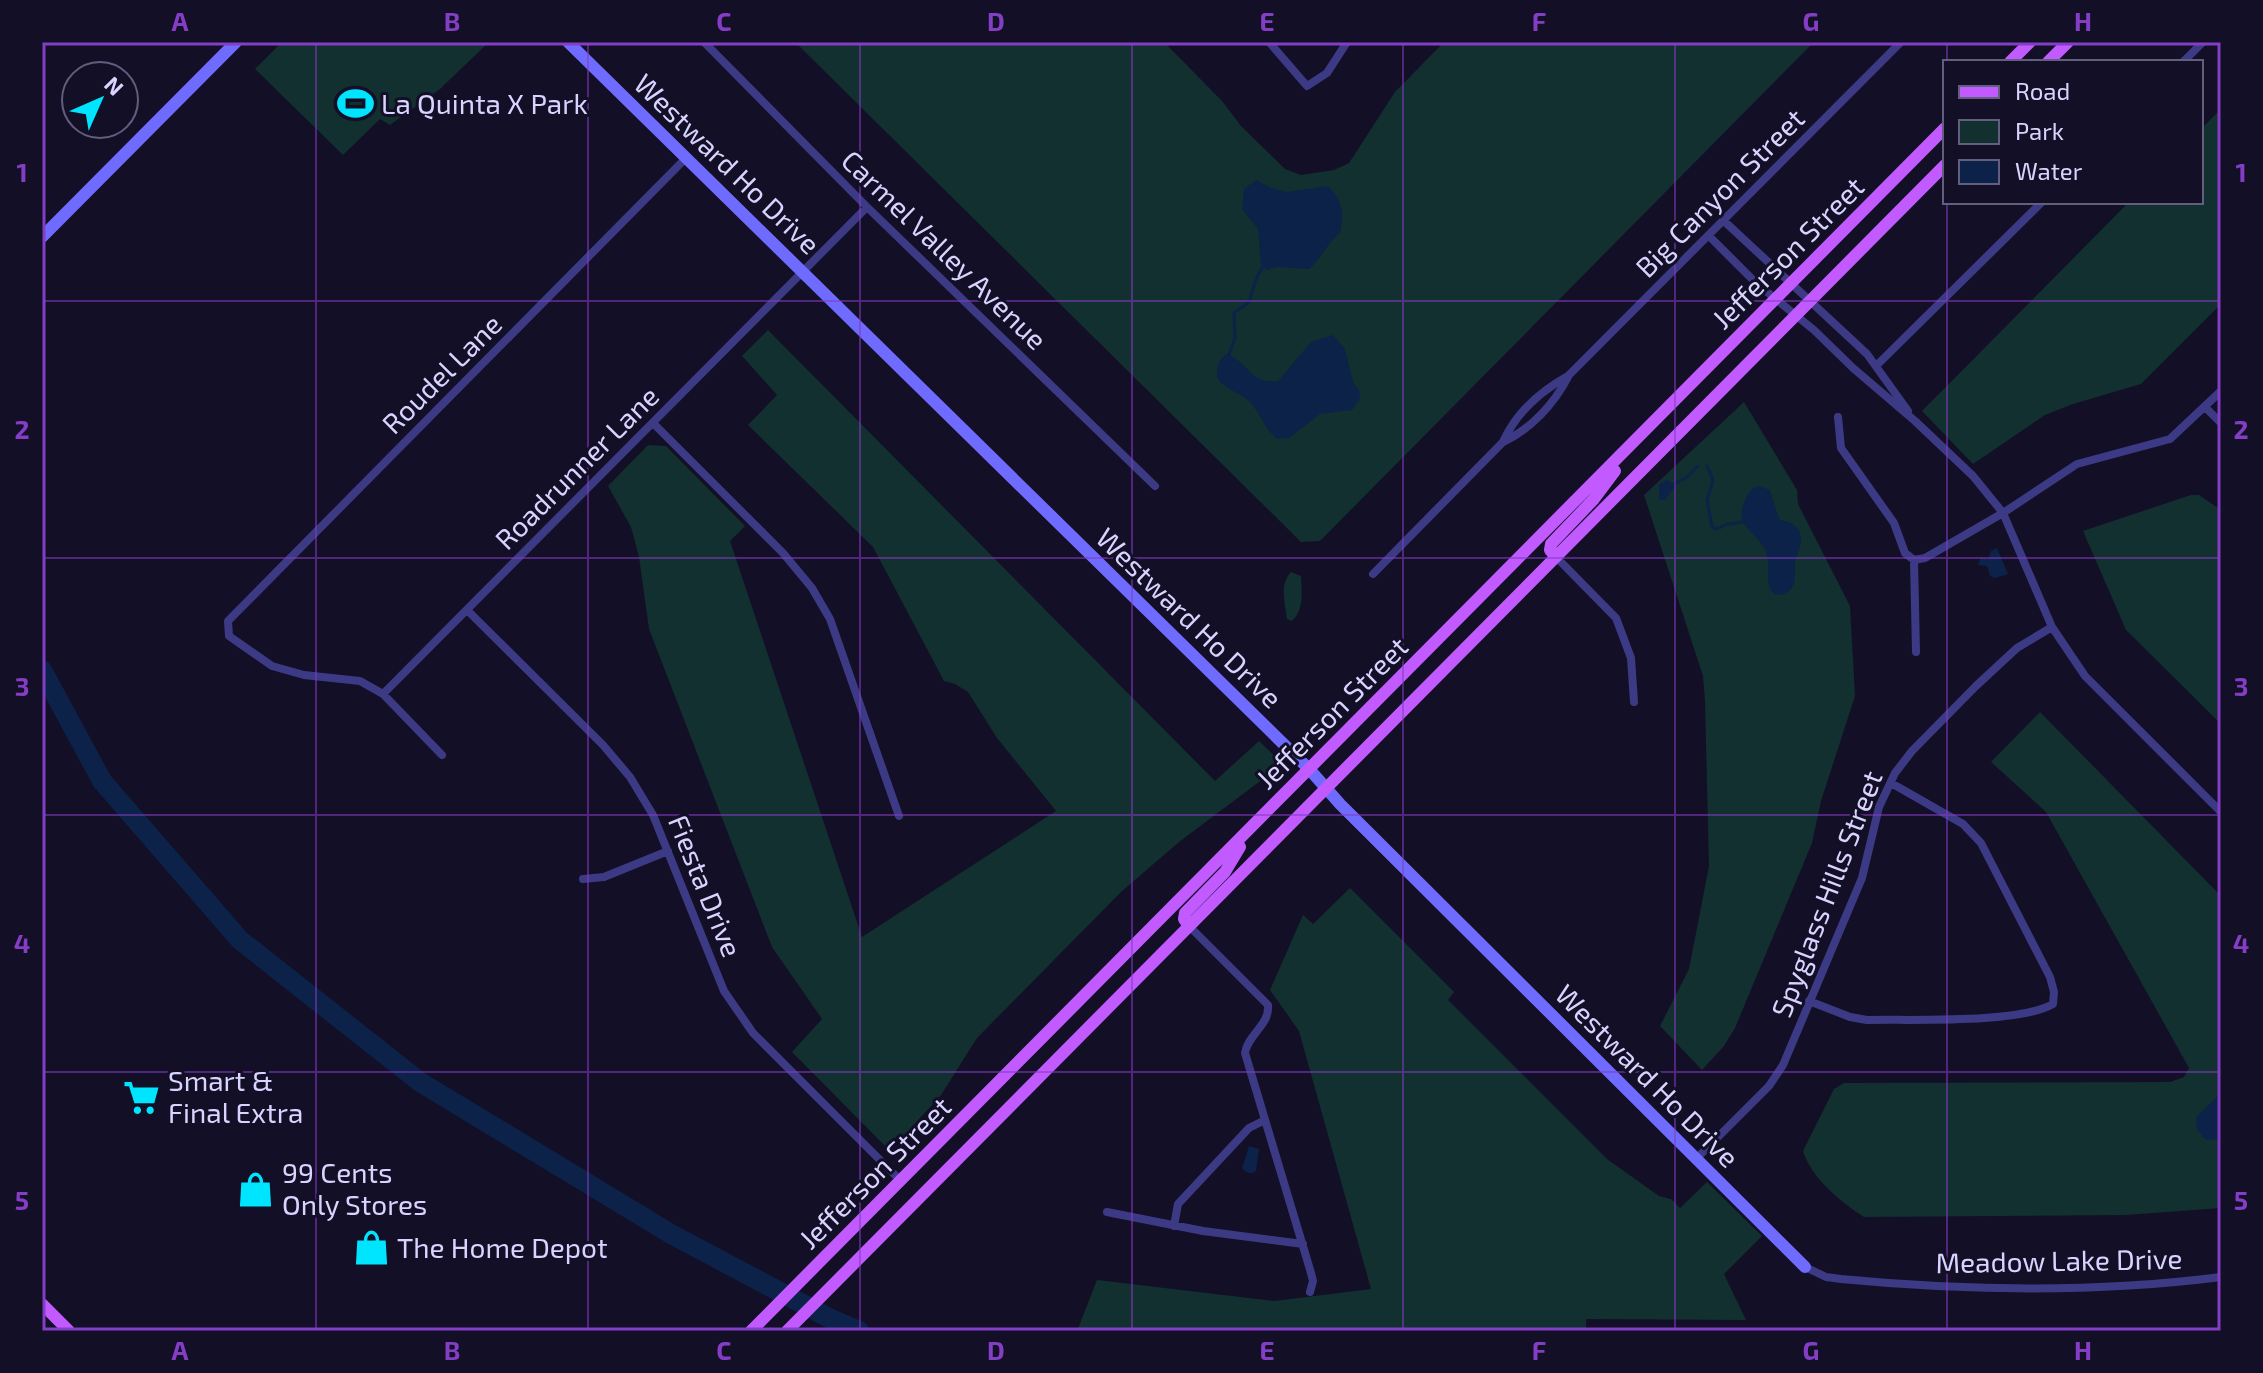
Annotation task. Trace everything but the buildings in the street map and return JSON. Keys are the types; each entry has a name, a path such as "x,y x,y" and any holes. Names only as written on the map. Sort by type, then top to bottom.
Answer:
{"main road":[{"path":"2012,60 2030,42"},
{"path":"2050,60 2068,42"},
{"name":"Jefferson Street","path":"751,1331 1943,130"},
{"name":"Jefferson Street","path":"787,1331 1943,167"},
{"path":"1556,557 1550,550 1551,544 1594,499 1635,442"},
{"path":"1189,926 1184,919 1185,913 1225,872 1250,831"},
{"path":"42,1304 69,1331"}],"street":[{"path":"42,237 236,42"},
{"name":"Westward Ho Drive","path":"568,42 1310,770 1805,1267"},
{"name":"Carmel Valley Avenue","path":"704,42 867,207 1155,486"},
{"path":"1269,42 1307,86 1327,73 1347,42"},
{"name":"Big Canyon Street","path":"1373,574 1503,442 1517,418 1547,387 1568,376 1901,42"},
{"path":"2185,60 2203,42"},
{"name":"Roudel Lane","path":"383,694 360,681 304,675 272,666 229,636 228,621 686,158"},
{"path":"1876,366 2040,204"},
{"name":"Roadrunner Lane","path":"383,694 867,207"},
{"path":"1724,221 1867,354 1915,421"},
{"path":"1709,236 1973,476 2003,513 2052,627 2085,676 2221,812"},
{"name":"Big Canyon Street","path":"1503,442 1519,435 1557,397 1568,376"},
{"path":"1838,417 1841,448 1894,523 1905,553 1914,560 1925,558 2003,513 2077,464 2170,439 2221,391"},
{"path":"2205,407 2221,423"},
{"path":"653,423 783,553 812,588 830,619 899,816"},
{"path":"1556,557 1616,618 1631,658 1634,702"},
{"path":"1914,560 1916,652"},
{"name":"Fiesta Drive","path":"467,610 603,745 630,777 653,815 724,991 753,1033 901,1181"},
{"name":"Spyglass Hills Street","path":"1696,1159 1769,1086 1783,1065 1862,878 1879,807 1912,751 2017,648 2052,627"},
{"path":"383,694 442,755"},
{"path":"1809,1001 1850,1017 1867,1020 2015,1015 2053,1004 2050,977 1981,843 1963,824 1891,783"},
{"path":"583,879 604,877 668,851"},
{"path":"1189,926 1268,1005 1266,1020 1248,1042 1245,1053 1303,1244 1313,1281 1310,1292"},
{"path":"1174,1226 1178,1204 1249,1128 1265,1120"},
{"path":"1107,1212 1174,1226 1303,1244"},
{"name":"Meadow Lake Drive","path":"1805,1267 1826,1277 1841,1279 1987,1290 2182,1282 2221,1277"}],"green space":[{"name":"La Quinta X Park","path":"282,42 489,42 440,89 390,125 380,119 343,155 255,69"},
{"path":"795,42 1164,42 1285,169 1301,175 1334,170 1349,163 1395,92 1444,42 1814,42 1320,541 1301,542"},
{"path":"2221,109 2221,304 2141,384 2045,415 1973,464 1922,411 2127,204 2203,204 2203,127"},
{"path":"768,330 1215,781 1259,741 1283,764 1179,842 1121,892 977,1038 941,1095 890,1151 792,1052 822,1019 772,947 649,629 639,557 631,527 608,486 648,445 666,446 745,526 730,541 862,937 1056,811 997,738 968,692 944,681 873,547 748,425 777,395 742,356"},
{"path":"1744,402 1797,490 1798,504 1850,606 1855,696 1821,801 1812,843 1735,1028 1724,1046 1702,1070 1660,1026 1689,969 1709,866 1703,676 1644,495"},
{"path":"2199,495 2221,510 2221,724 2126,630 2083,531"},
{"path":"1291,572 1301,576 1302,588 1300,606 1292,621 1287,619 1284,594 1285,582"},
{"path":"2040,712 2221,896 2221,1208 2126,1215 1864,1217 1820,1180 1803,1151 1834,1089 1844,1083 2170,1082 2184,1077 2189,1068 2046,812 1991,762"},
{"path":"1350,888 1454,992 1448,1000 1607,1159 1659,1196 1671,1199 1680,1208 1707,1182 1762,1236 1724,1274 1746,1320 1586,1319 1586,1331 1077,1331 1097,1280 1274,1301 1371,1289 1299,1031 1270,990 1303,915 1313,924"}],"water":[{"path":"1256,180 1287,192 1328,186 1337,197 1342,213 1340,233 1309,269 1277,267 1267,270 1261,264 1258,229 1242,209 1244,189"},
{"path":"1333,335 1345,349 1360,399 1352,410 1320,414 1289,438 1277,439 1249,401 1217,377 1218,363 1226,354 1255,376 1278,381 1311,342"},
{"path":"1667,480 1676,485 1665,500 1659,500 1659,484"},
{"path":"1759,486 1770,490 1779,519 1794,525 1801,537 1794,583 1791,590 1781,595 1774,594 1771,589 1766,552 1747,528 1742,516 1748,493"},
{"path":"1997,548 2008,574 1995,578 1990,576 1987,566 1978,565 1981,557 1988,559 1991,551"},
{"path":"2221,1093 2221,1139 2206,1140 2197,1130 2196,1117"},
{"path":"1249,1146 1259,1149 1256,1171 1250,1173 1242,1168"}],"waterway":[{"path":"1229,355 1235,338 1234,313 1249,302 1263,266"},
{"path":"1674,484 1698,466"},
{"path":"1707,466 1713,480 1707,500 1712,527 1717,529 1744,522"},
{"path":"42,670 102,781 240,940 420,1082 671,1234 859,1331"}],"place":[{"name":"La Quinta X Park","path":"355,104"},
{"name":"Smart & Final Extra","path":"142,1097"},
{"name":"99 Cents Only Stores","path":"256,1189"},
{"name":"The Home Depot","path":"371,1248"}]}
